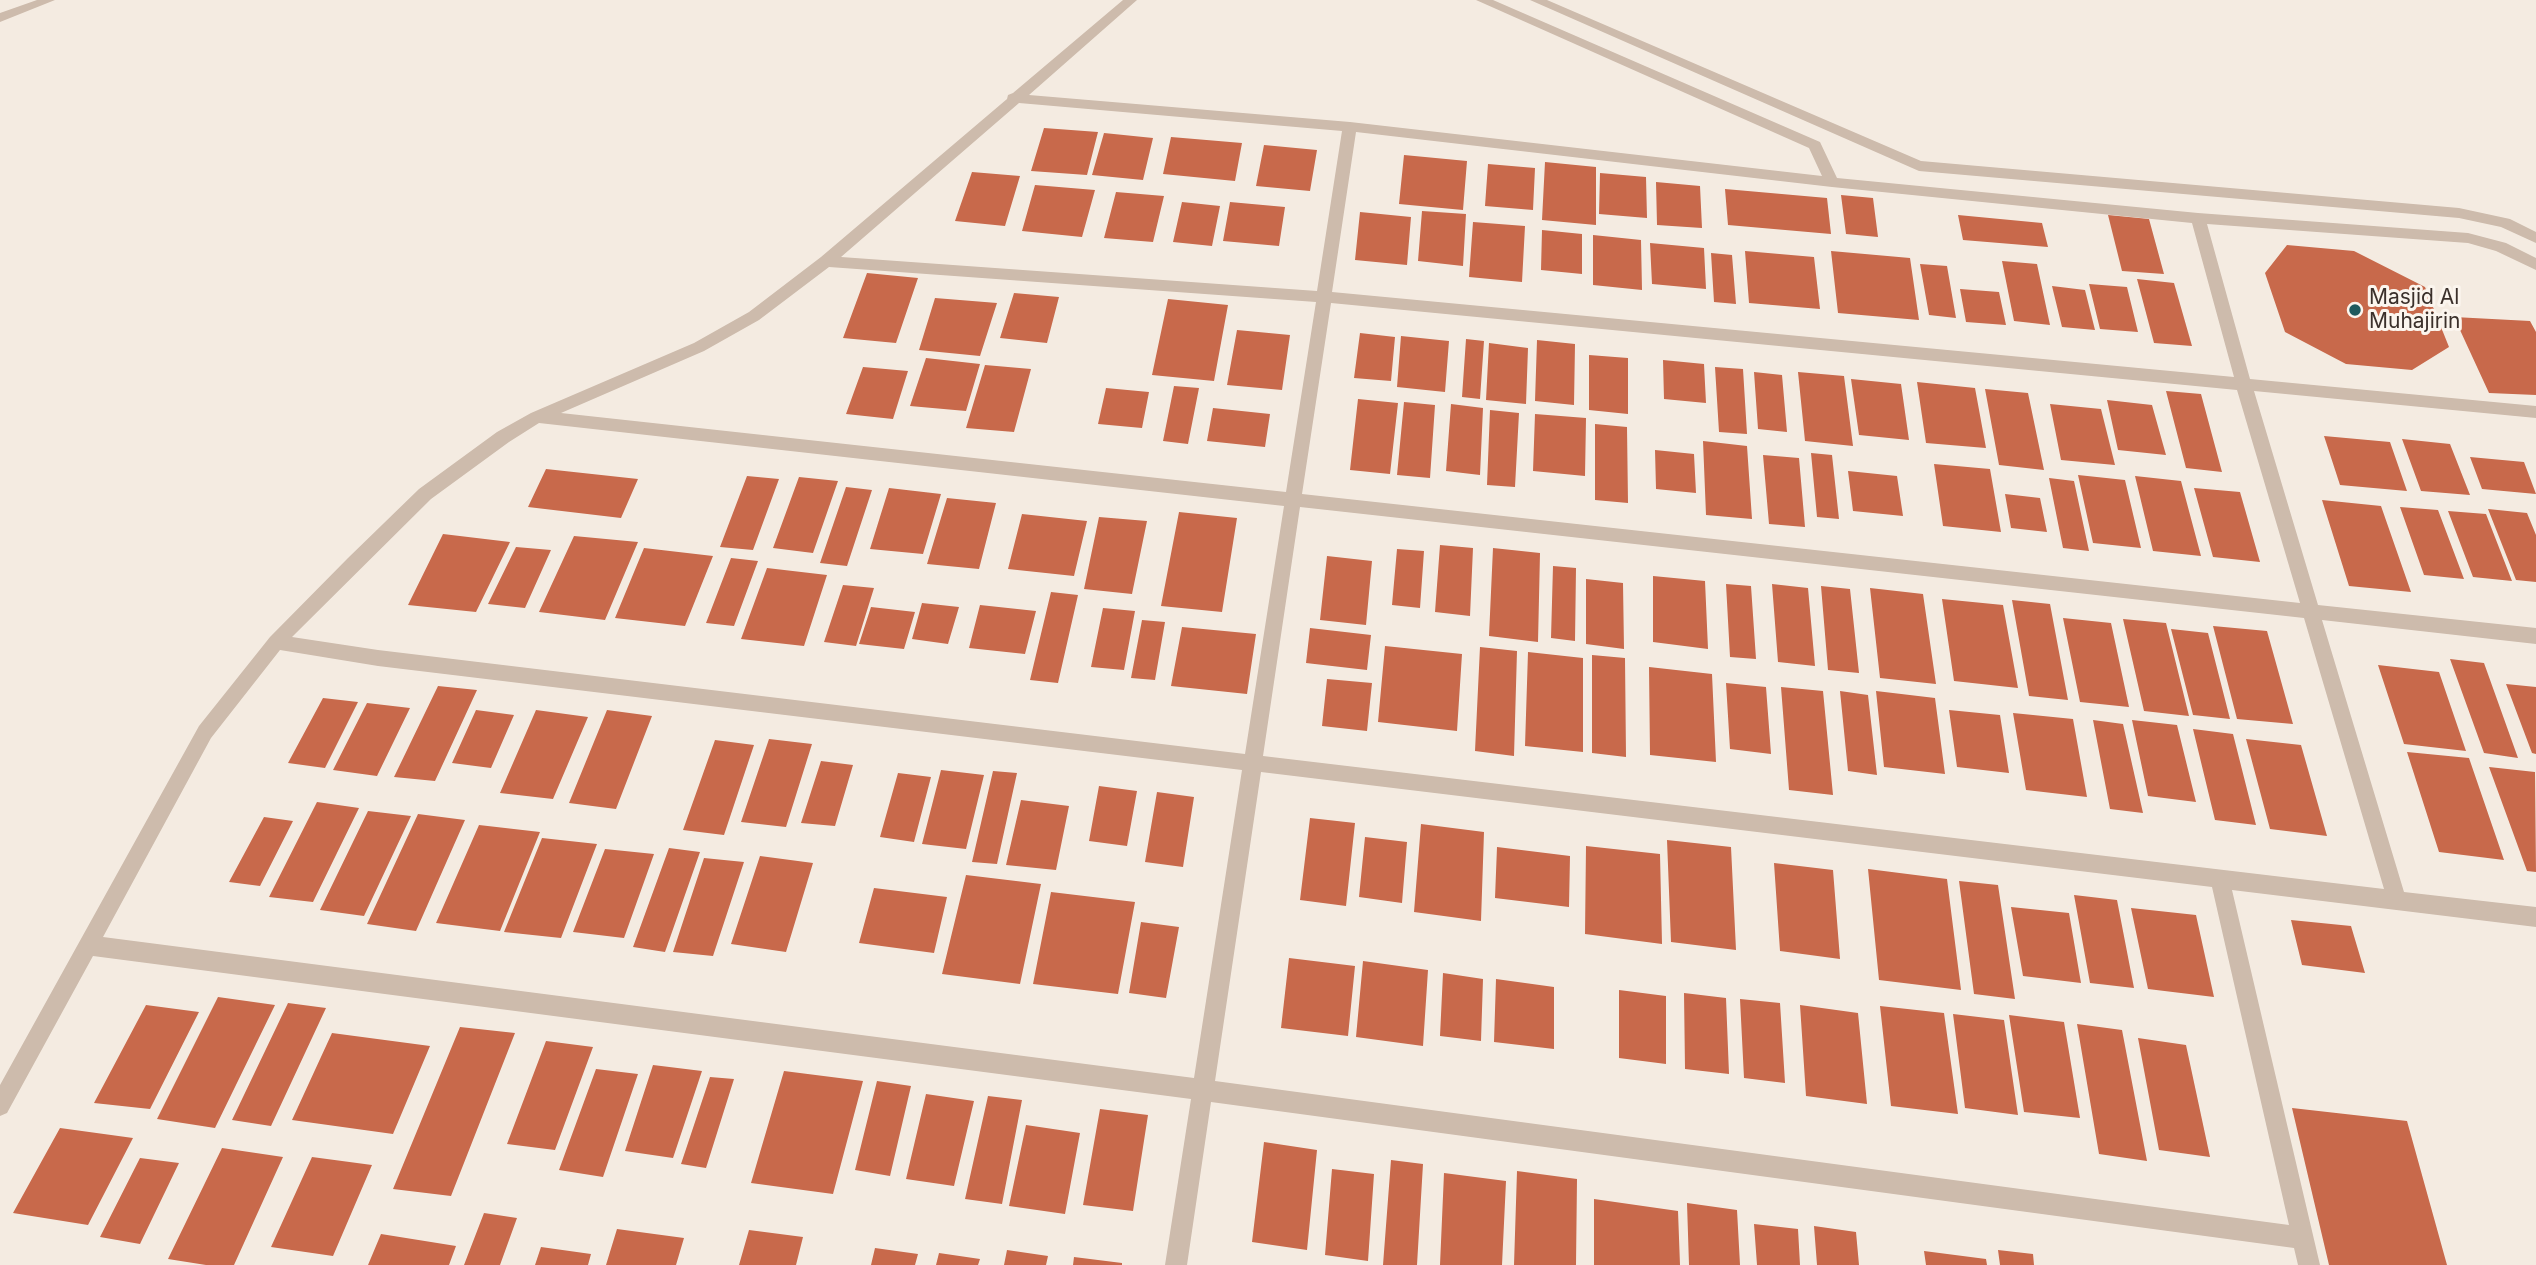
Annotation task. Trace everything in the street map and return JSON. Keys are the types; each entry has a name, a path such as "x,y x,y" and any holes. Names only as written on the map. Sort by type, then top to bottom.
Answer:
{"street":[{"path":"0,19 49,0"},
{"path":"0,1106 205,732 276,642 425,494 503,437 537,417 699,347 754,316 826,261 1013,98 1131,0"},
{"path":"1482,0 1815,145 1832,182"},
{"path":"1536,0 1919,166 2459,213 2505,223 2536,238"},
{"path":"1013,98 1350,127 1832,182 2198,218 2468,238 2501,247 2536,265"},
{"path":"1176,1265 1350,127"},
{"path":"2198,218 2213,281 2397,901"},
{"path":"826,261 1324,297 2536,412"},
{"path":"537,417 1293,502 2536,636"},
{"path":"276,642 392,660 2536,917"},
{"path":"2220,879 2309,1265"},
{"path":"87,945 1203,1090 2302,1238"}],"building":[{"path":"1044,128 1098,132 1087,175 1031,171"},
{"path":"1104,133 1153,138 1143,180 1092,175"},
{"path":"1171,137 1242,143 1235,181 1163,174"},
{"path":"1264,145 1317,150 1310,191 1256,186"},
{"path":"1404,155 1467,161 1463,210 1399,204"},
{"path":"1545,162 1596,167 1596,225 1542,220"},
{"path":"1488,164 1535,168 1533,210 1485,206"},
{"path":"972,172 1020,176 1005,226 955,221"},
{"path":"1600,173 1646,177 1647,218 1599,214"},
{"path":"1656,182 1700,186 1702,228 1657,225"},
{"path":"1035,185 1095,190 1082,237 1022,231"},
{"path":"1725,189 1827,198 1831,234 1728,225"},
{"path":"1116,192 1164,196 1153,242 1104,238"},
{"path":"1841,195 1873,198 1878,237 1846,234"},
{"path":"1182,202 1220,206 1212,246 1173,242"},
{"path":"1230,202 1285,207 1279,246 1223,241"},
{"path":"1422,211 1466,214 1463,266 1418,261"},
{"path":"1360,212 1411,217 1407,265 1355,260"},
{"path":"1958,215 2042,223 2048,247 1963,240"},
{"path":"2108,215 2149,219 2164,274 2122,271"},
{"path":"1473,222 1525,226 1522,282 1469,277"},
{"path":"1542,230 1582,234 1582,274 1541,270"},
{"path":"1593,235 1641,240 1642,290 1593,285"},
{"path":"1650,243 1704,248 1706,289 1652,284"},
{"name":"Masjid Al Muhajirin","path":"2287,245 2354,251 2425,287 2449,347 2412,370 2346,364 2285,332 2265,273"},
{"path":"1745,251 1814,257 1820,309 1749,303"},
{"path":"1831,251 1910,258 1919,320 1838,313"},
{"path":"1711,253 1732,255 1736,304 1714,302"},
{"path":"2002,261 2037,264 2050,325 2014,321"},
{"path":"1920,264 1947,266 1956,318 1929,315"},
{"path":"867,273 918,278 896,343 843,338"},
{"path":"2137,279 2174,283 2192,346 2154,343"},
{"path":"2089,284 2127,287 2138,332 2100,329"},
{"path":"2052,286 2085,290 2095,330 2062,327"},
{"path":"1960,289 1999,292 2006,325 1966,322"},
{"path":"1014,293 1059,297 1047,343 1000,338"},
{"path":"935,298 997,303 980,356 919,350"},
{"path":"1168,299 1228,305 1214,381 1152,375"},
{"path":"2454,317 2530,321 2536,332 2536,395 2489,393"},
{"path":"1237,330 1290,335 1282,390 1227,385"},
{"path":"1360,333 1395,337 1391,381 1354,378"},
{"path":"1401,336 1449,341 1445,392 1397,387"},
{"path":"1466,339 1484,341 1480,399 1462,397"},
{"path":"1537,340 1575,344 1574,405 1535,401"},
{"path":"1489,343 1528,348 1526,404 1486,400"},
{"path":"1589,355 1628,358 1628,414 1589,410"},
{"path":"926,358 980,364 966,411 910,406"},
{"path":"1663,360 1704,364 1706,403 1664,399"},
{"path":"985,365 1031,369 1014,432 966,428"},
{"path":"863,367 908,371 893,419 846,414"},
{"path":"1715,367 1743,369 1747,434 1719,432"},
{"path":"1754,372 1782,375 1787,432 1758,429"},
{"path":"1798,372 1844,376 1853,446 1805,441"},
{"path":"1851,379 1901,384 1909,440 1859,435"},
{"path":"1917,382 1975,388 1986,448 1926,443"},
{"path":"1174,386 1199,388 1188,444 1163,441"},
{"path":"1106,388 1149,392 1142,428 1098,424"},
{"path":"1985,389 2028,393 2044,470 1999,465"},
{"path":"2166,391 2201,394 2222,472 2186,468"},
{"path":"1358,399 1398,403 1390,474 1350,470"},
{"path":"2107,400 2152,405 2166,455 2118,450"},
{"path":"1404,402 1435,405 1430,478 1397,475"},
{"path":"1451,404 1483,408 1480,475 1446,471"},
{"path":"2050,404 2101,409 2115,465 2061,460"},
{"path":"1213,408 1270,414 1265,447 1207,441"},
{"path":"1490,410 1519,413 1515,487 1487,485"},
{"path":"1535,414 1586,418 1585,476 1533,471"},
{"path":"1595,424 1627,427 1628,503 1595,500"},
{"path":"2324,436 2390,442 2407,491 2340,485"},
{"path":"2402,439 2450,444 2470,495 2421,491"},
{"path":"1703,441 1747,446 1752,519 1706,515"},
{"path":"1655,450 1694,454 1696,493 1656,489"},
{"path":"1811,453 1832,455 1839,519 1817,517"},
{"path":"1763,455 1799,458 1805,527 1769,524"},
{"path":"2470,457 2524,462 2536,494 2482,489"},
{"path":"1934,464 1990,469 2001,532 1943,526"},
{"path":"546,469 638,479 621,518 528,507"},
{"path":"1848,471 1897,476 1903,516 1853,511"},
{"path":"2078,475 2125,480 2141,548 2093,543"},
{"path":"747,476 779,479 753,550 720,547"},
{"path":"2135,476 2181,481 2201,556 2153,551"},
{"path":"799,477 838,481 813,553 773,548"},
{"path":"2049,478 2074,481 2089,551 2063,548"},
{"path":"846,487 872,490 847,566 820,563"},
{"path":"889,488 941,494 923,554 870,549"},
{"path":"2194,488 2240,492 2260,562 2213,557"},
{"path":"2005,494 2040,498 2047,532 2011,528"},
{"path":"947,498 996,503 979,569 927,564"},
{"path":"2322,500 2381,506 2411,592 2349,586"},
{"path":"2400,507 2438,510 2464,579 2424,575"},
{"path":"2488,509 2527,513 2536,535 2536,582 2516,580"},
{"path":"2448,511 2486,514 2512,581 2473,577"},
{"path":"1179,512 1237,518 1222,612 1161,606"},
{"path":"1022,514 1087,521 1074,576 1008,569"},
{"path":"1099,517 1147,521 1132,594 1084,589"},
{"path":"443,534 510,542 476,612 408,605"},
{"path":"574,536 638,542 605,620 539,612"},
{"path":"1440,545 1473,548 1470,616 1435,612"},
{"path":"516,547 551,550 525,608 488,604"},
{"path":"644,548 713,556 685,626 615,618"},
{"path":"1493,548 1540,553 1538,642 1489,636"},
{"path":"1397,549 1424,551 1420,608 1392,605"},
{"path":"1327,556 1372,561 1366,625 1320,620"},
{"path":"731,558 758,561 734,626 706,623"},
{"path":"1553,566 1576,568 1575,641 1551,638"},
{"path":"767,568 827,575 804,646 741,639"},
{"path":"1653,576 1705,581 1708,649 1653,642"},
{"path":"1586,579 1623,583 1624,649 1586,644"},
{"path":"1726,584 1751,586 1756,659 1730,657"},
{"path":"1772,584 1808,588 1815,666 1778,662"},
{"path":"843,585 874,588 856,646 824,642"},
{"path":"1821,586 1850,589 1859,673 1828,670"},
{"path":"1870,588 1923,594 1936,684 1880,678"},
{"path":"1051,592 1078,595 1058,683 1030,680"},
{"path":"1942,599 2003,605 2018,688 1954,681"},
{"path":"2012,600 2050,604 2068,700 2029,696"},
{"path":"922,603 959,607 948,644 912,639"},
{"path":"980,605 1036,611 1025,654 969,648"},
{"path":"871,607 915,612 904,649 859,644"},
{"path":"1103,608 1135,611 1124,670 1091,667"},
{"path":"2063,618 2111,623 2129,707 2080,702"},
{"path":"2123,619 2166,623 2189,716 2144,711"},
{"path":"1142,620 1165,622 1155,680 1131,678"},
{"path":"2213,626 2267,631 2293,724 2237,719"},
{"path":"1182,627 1256,634 1247,694 1171,686"},
{"path":"1310,628 1371,635 1367,670 1306,663"},
{"path":"2171,629 2208,633 2230,719 2193,715"},
{"path":"1385,646 1462,654 1457,731 1378,722"},
{"path":"1480,647 1517,651 1514,756 1475,751"},
{"path":"1528,652 1583,658 1583,752 1525,746"},
{"path":"1592,655 1625,658 1626,757 1592,753"},
{"path":"2450,659 2484,663 2518,758 2484,753"},
{"path":"2378,665 2439,672 2466,751 2404,744"},
{"path":"1649,667 1712,674 1716,762 1650,755"},
{"path":"1327,679 1372,683 1367,731 1322,726"},
{"path":"1726,683 1766,687 1771,754 1730,749"},
{"path":"2506,684 2536,687 2536,754 2532,753"},
{"path":"438,686 477,690 435,781 394,777"},
{"path":"1781,687 1823,691 1833,795 1789,790"},
{"path":"1840,691 1868,695 1877,775 1848,771"},
{"path":"1876,691 1935,698 1945,774 1884,767"},
{"path":"323,698 358,702 325,768 288,763"},
{"path":"367,703 410,708 377,776 333,770"},
{"path":"476,710 514,715 491,768 452,763"},
{"path":"536,710 588,717 553,799 500,793"},
{"path":"607,710 652,716 616,809 569,803"},
{"path":"1949,710 2000,715 2009,773 1957,767"},
{"path":"2013,713 2073,719 2087,797 2026,790"},
{"path":"2093,720 2123,724 2143,813 2110,809"},
{"path":"2132,720 2177,725 2196,802 2148,796"},
{"path":"2193,729 2233,734 2256,825 2215,820"},
{"path":"769,739 812,744 786,827 741,822"},
{"path":"2246,739 2301,745 2327,836 2270,829"},
{"path":"715,740 754,745 724,835 683,830"},
{"path":"2407,752 2469,758 2504,860 2439,852"},
{"path":"821,761 853,765 835,826 801,823"},
{"path":"2489,767 2535,772 2536,872 2527,871"},
{"path":"941,770 984,775 966,849 922,844"},
{"path":"993,771 1017,773 997,864 972,862"},
{"path":"898,773 931,777 914,842 880,837"},
{"path":"1099,786 1137,791 1127,846 1089,841"},
{"path":"1157,792 1194,797 1183,867 1145,862"},
{"path":"1021,800 1069,806 1056,870 1006,865"},
{"path":"317,802 359,808 313,902 269,897"},
{"path":"368,811 411,816 364,916 320,910"},
{"path":"418,814 465,820 416,931 367,924"},
{"path":"264,817 293,821 260,886 229,882"},
{"path":"1310,818 1355,823 1346,906 1300,900"},
{"path":"1421,824 1484,832 1481,921 1414,912"},
{"path":"479,825 540,832 500,931 436,923"},
{"path":"1365,837 1407,842 1402,903 1359,897"},
{"path":"542,838 597,844 561,938 504,932"},
{"path":"1667,840 1731,847 1736,950 1671,942"},
{"path":"1586,846 1660,854 1662,944 1585,934"},
{"path":"1497,847 1570,856 1569,907 1495,898"},
{"path":"669,848 700,852 665,952 633,947"},
{"path":"605,849 654,854 624,938 573,932"},
{"path":"760,856 813,863 786,952 731,944"},
{"path":"704,858 744,862 713,956 673,952"},
{"path":"1774,863 1833,870 1840,959 1780,951"},
{"path":"1868,869 1947,879 1961,990 1879,980"},
{"path":"966,875 1041,884 1020,984 942,974"},
{"path":"1959,881 1998,885 2015,999 1974,994"},
{"path":"874,888 947,897 934,953 859,943"},
{"path":"1051,892 1135,902 1118,994 1033,984"},
{"path":"2074,895 2117,900 2134,988 2090,983"},
{"path":"2011,907 2069,913 2081,983 2023,976"},
{"path":"2131,908 2196,915 2214,997 2148,989"},
{"path":"2291,920 2351,926 2365,973 2302,965"},
{"path":"1141,922 1179,927 1166,998 1129,993"},
{"path":"1289,958 1355,966 1348,1036 1281,1028"},
{"path":"1363,961 1428,970 1423,1046 1356,1037"},
{"path":"1443,973 1483,979 1481,1041 1440,1036"},
{"path":"1496,979 1554,987 1554,1049 1494,1042"},
{"path":"1619,990 1666,996 1666,1064 1619,1058"},
{"path":"1684,993 1726,998 1729,1074 1685,1069"},
{"path":"218,997 275,1005 215,1128 157,1119"},
{"path":"1740,999 1780,1003 1785,1083 1744,1078"},
{"path":"288,1003 326,1008 271,1126 232,1120"},
{"path":"146,1005 199,1012 150,1109 94,1103"},
{"path":"1800,1005 1858,1013 1867,1104 1806,1096"},
{"path":"1880,1006 1944,1013 1958,1114 1891,1106"},
{"path":"1953,1014 2004,1020 2018,1115 1965,1108"},
{"path":"2009,1015 2064,1022 2080,1118 2024,1112"},
{"path":"2077,1024 2122,1030 2147,1161 2099,1154"},
{"path":"460,1027 515,1033 451,1196 393,1189"},
{"path":"332,1033 430,1046 393,1134 292,1120"},
{"path":"2138,1038 2186,1045 2210,1157 2159,1150"},
{"path":"546,1041 593,1047 555,1150 507,1144"},
{"path":"653,1065 702,1071 673,1158 625,1151"},
{"path":"596,1069 638,1074 603,1177 559,1170"},
{"path":"784,1071 863,1081 833,1194 751,1183"},
{"path":"710,1077 734,1079 706,1168 681,1164"},
{"path":"877,1081 911,1086 890,1176 855,1170"},
{"path":"926,1094 974,1101 954,1186 906,1179"},
{"path":"988,1096 1022,1100 1002,1204 965,1199"},
{"path":"2292,1108 2407,1121 2447,1265 2329,1265"},
{"path":"1100,1109 1148,1115 1133,1211 1083,1205"},
{"path":"1026,1125 1080,1133 1065,1214 1009,1206"},
{"path":"60,1128 133,1138 88,1225 13,1213"},
{"path":"1264,1142 1317,1150 1307,1250 1252,1242"},
{"path":"222,1148 283,1157 234,1265 206,1265 168,1259"},
{"path":"312,1157 372,1165 333,1256 271,1247"},
{"path":"140,1158 179,1163 140,1244 100,1237"},
{"path":"1391,1160 1423,1164 1417,1265 1383,1265"},
{"path":"1332,1169 1374,1174 1368,1261 1325,1255"},
{"path":"1517,1171 1577,1179 1576,1265 1514,1265"},
{"path":"1444,1173 1506,1181 1502,1265 1440,1265"},
{"path":"1594,1199 1678,1211 1680,1265 1594,1265"},
{"path":"1687,1203 1737,1210 1740,1265 1689,1265"},
{"path":"484,1213 517,1218 500,1265 464,1265"},
{"path":"1754,1224 1798,1229 1800,1265 1757,1265"},
{"path":"1814,1226 1856,1232 1859,1265 1817,1265"},
{"path":"617,1229 684,1238 676,1265 606,1265"},
{"path":"749,1230 803,1237 796,1265 739,1265"},
{"path":"381,1234 456,1246 449,1265 368,1265"},
{"path":"541,1247 591,1254 588,1265 535,1265"},
{"path":"875,1248 918,1254 915,1265 871,1265"},
{"path":"1007,1250 1048,1256 1046,1265 1004,1265"},
{"path":"1998,1250 2033,1254 2034,1265 2000,1265"},
{"path":"1924,1251 1986,1259 1987,1265 1926,1265"},
{"path":"939,1253 980,1259 978,1265 936,1265"},
{"path":"1074,1257 1122,1263 1122,1265 1073,1265"}],"place":[{"name":"Masjid Al Muhajirin","path":"2355,310"}]}
